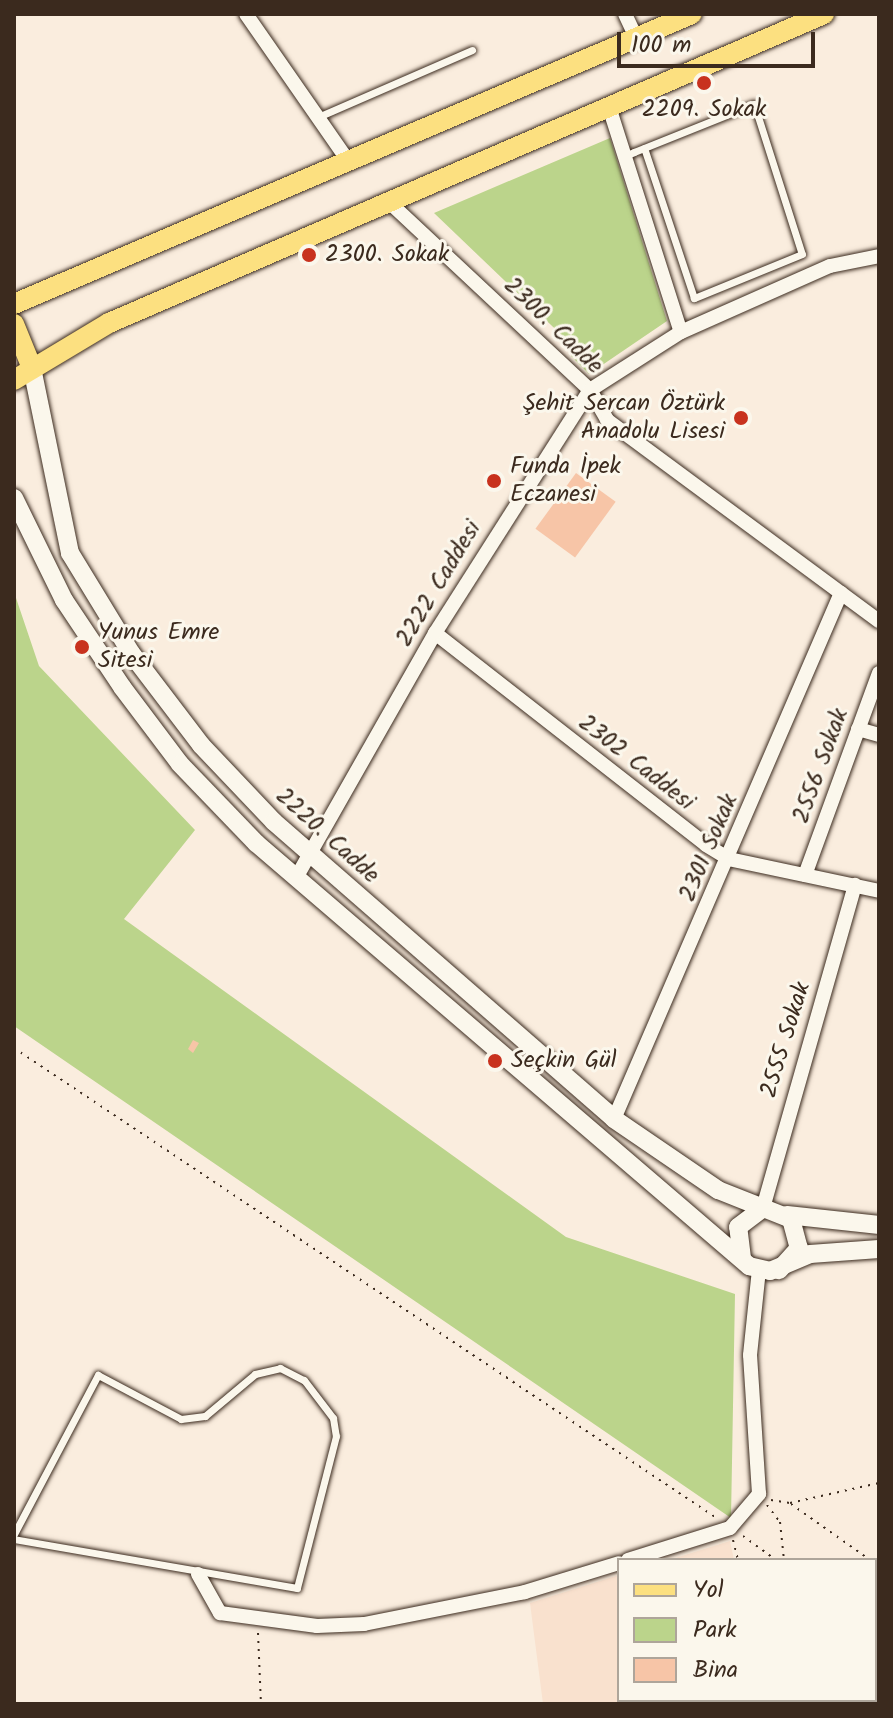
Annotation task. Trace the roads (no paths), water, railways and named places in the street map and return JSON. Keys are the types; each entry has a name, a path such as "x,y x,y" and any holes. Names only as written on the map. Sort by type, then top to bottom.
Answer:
{"main road":[{"path":"14,304 692,14"},
{"path":"14,380 109,323 824,14"},
{"path":"14,324 32,368"}],"street":[{"path":"246,14 349,162"},
{"path":"625,14 636,38"},
{"path":"609,107 681,332"},
{"name":"2300. Cadde","path":"389,202 590,390 607,420 879,621"},
{"name":"2222 Caddesi","path":"296,878 435,633 590,390 681,332 830,266 879,256"},
{"name":"2220. Cadde","path":"32,368 56,513 99,607 201,745 310,853 614,1119 718,1190 787,1215 879,1225"},
{"path":"14,498 64,600 131,699 216,804 296,878 759,1270 779,1270 810,1254 879,1249"},
{"name":"2301 Sokak","path":"614,1119 729,859 841,593"},
{"name":"2302 Caddesi","path":"435,633 729,859 879,891"},
{"name":"2556 Sokak","path":"805,875 879,673"},
{"path":"858,729 879,735"},
{"name":"2555 Sokak","path":"763,1208 855,885"},
{"path":"742,1258 738,1227 763,1208"},
{"path":"779,1270 799,1248 787,1215"},
{"path":"634,1558 730,1528 759,1494 750,1355 759,1270"},
{"path":"198,1574 220,1613 258,1620 364,1624 525,1592 617,1564"}],"lane":[{"path":"318,117 472,50"},
{"path":"625,156 644,148 754,104 802,254 694,298 644,148"},
{"path":"280,1368 322,1398 336,1436 297,1588 198,1574 14,1536 98,1375 181,1419 205,1416 255,1374 280,1368"}],"place":[{"name":"2209. Sokak","path":"704,83"},
{"name":"2300. Sokak","path":"309,255"},
{"name":"Şehit Sercan Öztürk Anadolu Lisesi","path":"741,418"},
{"name":"Funda İpek Eczanesi","path":"494,481"},
{"name":"Yunus Emre Sitesi","path":"82,647"},
{"name":"Seçkin Gül","path":"495,1061"}]}
